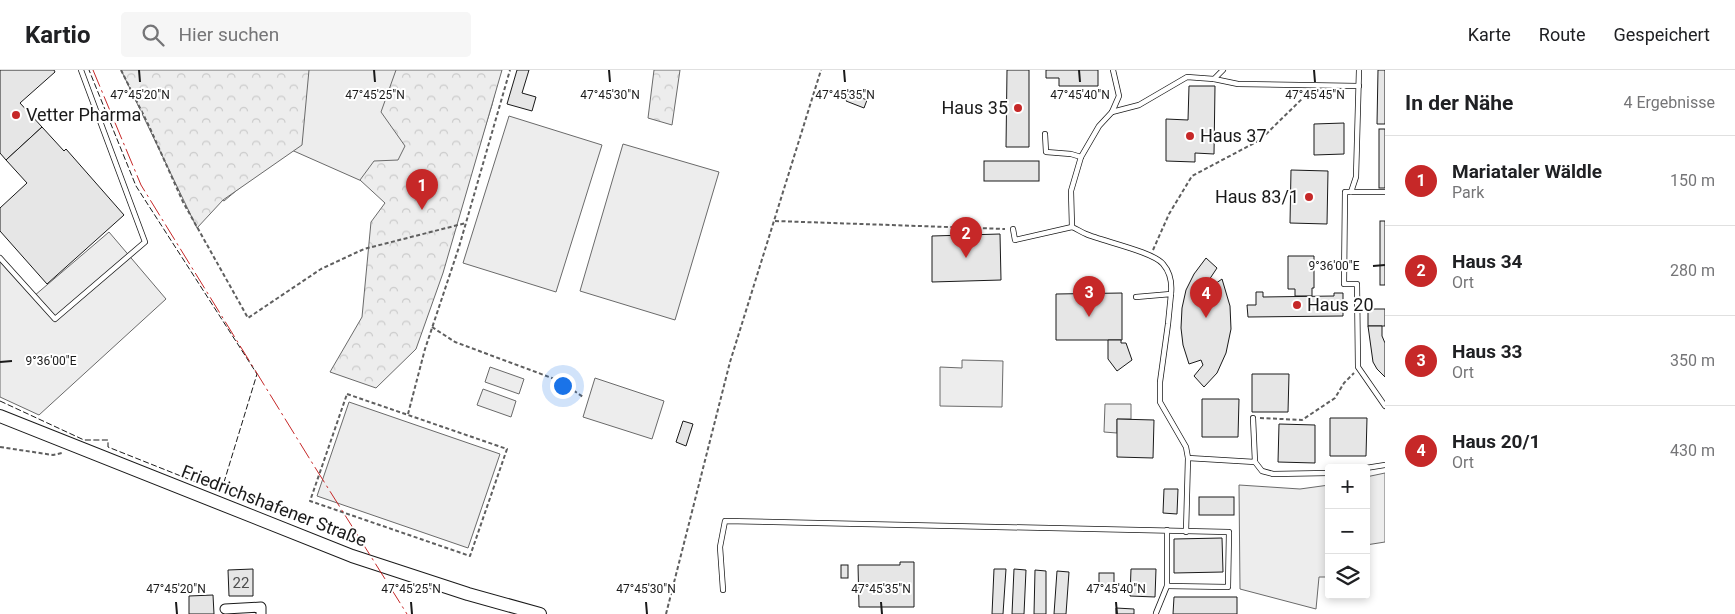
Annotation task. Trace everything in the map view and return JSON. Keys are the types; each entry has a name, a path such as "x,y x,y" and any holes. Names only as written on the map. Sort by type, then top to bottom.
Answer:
{"main road":[{"name":"Friedrichshafener Straße","path":"0,416 352,556 468,594 540,614"}],"street":[{"path":"224,609 261,607 261,614"}],"lane":[{"path":"0,258 55,320 145,242 81,70"},
{"path":"1072,227 1071,191 1080,157 1098,126 1112,112 1118,96 1113,70"},
{"path":"1214,80 1223,70"},
{"path":"1351,192 1356,177 1359,70"},
{"path":"1112,112 1138,105 1187,77 1238,84 1359,86"},
{"path":"1045,134 1046,152 1071,154 1080,157"},
{"path":"1385,192 1346,192 1344,284 1357,284 1358,367 1385,406"},
{"path":"1013,229 1015,240 1072,227 1086,234 1138,251 1163,263 1169,274 1172,286 1162,365 1160,402 1186,447 1188,458 1186,532"},
{"path":"1136,297 1171,294"},
{"path":"1253,418 1255,462 1262,471 1273,474 1325,473"},
{"path":"1188,458 1255,462"},
{"path":"1370,467 1385,465"},
{"path":"723,590 720,547 725,521 1229,532 1228,587 1167,586"},
{"path":"1156,612 1167,586 1166,530"}],"path":[{"path":"121,70 149,126 183,202 248,318 321,269 364,249 466,223"},
{"path":"408,414 432,327 466,223 510,70"},
{"path":"666,614 730,362 821,70"},
{"path":"1151,257 1170,214 1192,176 1260,140 1316,85"},
{"path":"774,222 1013,229"},
{"path":"432,327 455,342 560,380 582,398"},
{"path":"1253,418 1302,420 1335,398 1344,383 1358,367"},
{"path":"347,394 408,414 507,450 470,556 310,501 347,394"},
{"path":"0,447 53,455 77,447"}],"shaded area":[{"path":"149,70 500,70 492,105 438,277 391,194 287,148 224,201 203,188"},
{"path":"509,116 602,145 556,292 463,263"},
{"path":"623,144 719,172 675,320 580,291"},
{"path":"109,232 166,299 39,415 0,397 0,258 34,296"},
{"path":"962,360 1003,361 1002,407 940,406 940,367 962,368"},
{"path":"490,367 524,379 519,394 485,382"},
{"path":"595,378 664,401 652,439 583,417"},
{"path":"483,389 516,401 511,417 477,405"},
{"path":"349,402 500,454 468,548 317,496"},
{"path":"1105,404 1131,404 1131,419 1117,419 1117,433 1104,432"},
{"path":"1385,473 1385,542 1370,544 1370,509 1370,476"},
{"path":"1239,485 1300,489 1325,486 1325,577 1319,577 1316,609 1240,589"}],"green space":[{"path":"121,70 309,70 302,145 223,200 197,228"},
{"path":"396,70 502,70 443,273 416,349 376,388 330,372 362,317 371,222 385,203 360,180 374,161 398,160 405,146 381,112"},
{"path":"654,70 680,70 672,125 648,118"}],"building":[{"name":"Vetter Pharma","path":"0,70 54,70 55,72 20,103 42,127 6,160 0,153"},
{"path":"517,70 529,70 522,93 536,97 532,111 507,104"},
{"name":"Haus 35","path":"1007,70 1029,70 1029,147 1006,147"},
{"path":"1046,70 1098,70 1098,86 1059,86 1059,78 1046,78"},
{"path":"1378,70 1385,70 1385,124 1377,124"},
{"name":"Haus 37","path":"1189,86 1215,86 1214,154 1195,153 1195,162 1166,161 1166,119 1188,120"},
{"path":"849,93 867,100 864,108 846,101"},
{"path":"1344,123 1344,154 1314,155 1314,124"},
{"path":"42,127 64,151 66,149 124,215 47,284 0,231 0,208 27,183 6,160"},
{"path":"1379,129 1385,129 1385,188 1379,188"},
{"name":"Haus 35","path":"984,161 1039,161 1039,181 984,181"},
{"name":"Haus 83/1","path":"1291,170 1328,171 1327,224 1290,223"},
{"path":"1380,221 1385,221 1385,285 1380,285"},
{"path":"1000,234 1001,280 932,282 932,236"},
{"name":"Haus 20","path":"1288,256 1314,256 1314,288 1312,288 1312,296 1295,296 1295,289 1288,289"},
{"path":"1206,258 1217,268 1209,280 1212,286 1222,279 1230,306 1231,329 1226,353 1217,373 1204,387 1194,376 1203,365 1201,360 1189,364 1183,345 1181,328 1182,308 1186,290 1194,274"},
{"name":"Haus 20","path":"1256,292 1263,292 1263,297 1334,296 1334,293 1343,293 1343,316 1248,317 1247,305 1256,305"},
{"path":"1122,293 1122,340 1056,340 1056,294"},
{"path":"1368,309 1385,309 1385,326 1368,326"},
{"path":"1368,326 1382,326 1382,336 1385,343 1385,377 1373,362"},
{"path":"1108,340 1121,340 1121,343 1126,343 1132,360 1117,371 1108,359"},
{"path":"1252,374 1289,374 1288,412 1252,412"},
{"path":"1202,399 1239,399 1238,437 1202,437"},
{"path":"1330,418 1367,418 1366,456 1330,456"},
{"path":"1117,419 1154,420 1153,458 1117,457"},
{"path":"683,421 693,424 686,446 676,442"},
{"path":"1279,424 1315,425 1315,463 1278,462"},
{"path":"1164,489 1178,489 1177,514 1163,513"},
{"path":"1199,497 1234,497 1234,515 1199,515"},
{"path":"1222,538 1223,572 1174,573 1174,539"},
{"path":"900,562 914,562 914,607 859,607 858,565 900,565"},
{"path":"841,565 848,565 848,578 841,578"},
{"path":"253,569 253,596 229,596 228,570"},
{"path":"994,569 1006,569 1003,614 992,614"},
{"path":"1014,569 1026,570 1024,614 1012,614"},
{"path":"1131,569 1156,569 1155,597 1130,596"},
{"path":"1035,570 1046,571 1046,614 1034,614"},
{"path":"1057,571 1069,572 1066,614 1054,614"},
{"path":"1099,573 1114,573 1114,587 1099,587"},
{"path":"213,595 214,614 189,614 189,596"},
{"path":"1174,597 1237,597 1237,614 1173,614"},
{"path":"1116,608 1134,609 1134,614 1116,614"}],"fence":[{"path":"0,401 84,440 108,440 108,447 221,492 257,374 136,186 89,70"}],"power":[{"path":"93,70 141,185 407,614"}],"place":[{"name":"Haus 35","path":"1018,108"},
{"name":"Vetter Pharma","path":"16,115"},
{"name":"Haus 37","path":"1190,136"},
{"name":"Haus 83/1","path":"1309,197"},
{"name":"Mariataler Wäldle","path":"422,210"},
{"name":"Haus 34","path":"966,258"},
{"name":"Haus 20","path":"1297,305"},
{"name":"Haus 33","path":"1089,317"},
{"name":"Haus 20/1","path":"1206,318"}]}
